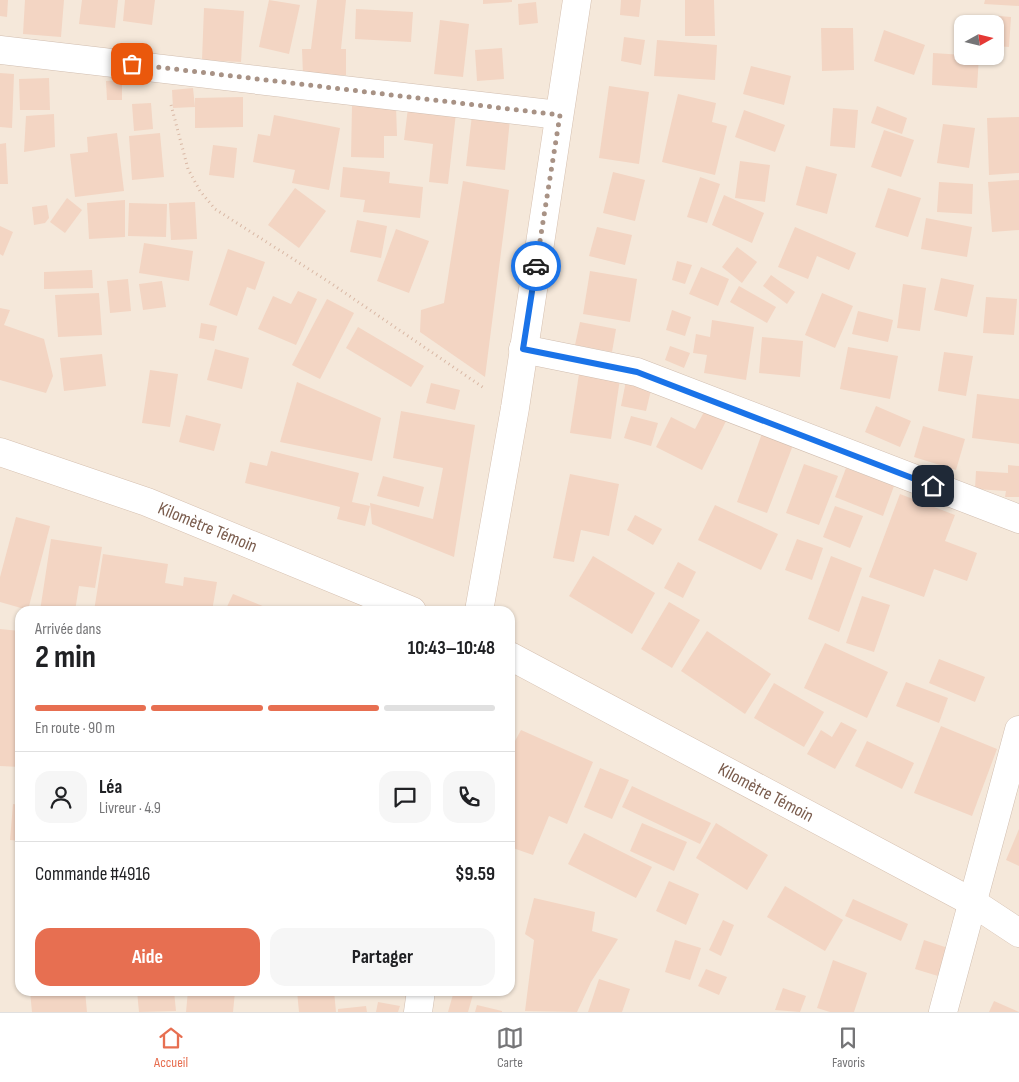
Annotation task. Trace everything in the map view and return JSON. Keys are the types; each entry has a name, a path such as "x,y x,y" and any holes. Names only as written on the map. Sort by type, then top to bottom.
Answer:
{"main road":[{"path":"480,606 514,408 577,0"},
{"path":"0,50 560,115"},
{"path":"523,349 637,372 1019,518"},
{"name":"Kilomètre Témoin","path":"0,452 147,502 400,606"},
{"name":"Kilomètre Témoin","path":"515,659 972,902 1019,933"},
{"path":"943,1012 1019,730"},
{"path":"418,1012 420,996"}],"path":[{"path":"161,68 188,169 200,191 215,209 329,282 514,408"}],"shaded area":[{"path":"0,0 1019,0 1019,1012 0,1012"}],"building":[{"path":"0,0 8,0 7,17 0,16"},
{"path":"25,0 64,0 61,37 23,34"},
{"path":"82,0 118,0 115,28 79,24"},
{"path":"125,0 155,0 152,25 123,21"},
{"path":"269,0 300,5 289,54 259,47"},
{"path":"317,0 346,0 341,49 346,49 346,75 303,75 302,49 311,49"},
{"path":"483,0 512,0 512,2 483,4"},
{"path":"621,0 641,0 639,17 620,15"},
{"path":"685,0 714,0 715,36 685,36"},
{"path":"985,0 1019,0 1019,6 984,4"},
{"path":"536,2 538,23 519,25 518,4"},
{"path":"204,8 244,11 241,62 202,60"},
{"path":"356,9 413,12 411,42 355,39"},
{"path":"1004,16 1011,17 1009,47 1004,47"},
{"path":"440,20 469,24 463,77 434,74"},
{"path":"821,28 853,28 854,70 822,71"},
{"path":"884,30 925,45 914,75 874,61"},
{"path":"624,37 645,40 641,65 621,61"},
{"path":"657,40 717,45 715,80 654,76"},
{"path":"502,48 504,79 477,81 475,50"},
{"path":"933,53 954,54 954,65 978,65 977,88 932,85"},
{"path":"751,66 791,76 784,105 743,94"},
{"path":"0,73 14,74 12,128 0,127"},
{"path":"49,78 50,110 20,110 19,79"},
{"path":"122,80 122,100 107,100 106,81"},
{"path":"609,86 649,92 639,164 599,158"},
{"path":"193,88 195,107 173,108 172,90"},
{"path":"678,94 716,103 712,122 727,126 715,175 662,162"},
{"path":"243,97 243,127 195,128 195,98"},
{"path":"151,103 153,129 134,131 132,104"},
{"path":"352,106 396,106 397,136 384,136 384,158 351,157"},
{"path":"877,106 907,118 902,134 871,123"},
{"path":"408,108 456,113 448,184 429,182 433,144 404,140"},
{"path":"833,108 858,110 855,148 830,146"},
{"path":"744,110 785,125 775,152 735,137"},
{"path":"54,114 55,147 24,152 26,116"},
{"path":"274,115 340,128 329,190 292,183 295,170 253,162 258,134 270,136"},
{"path":"472,115 510,119 505,170 466,166"},
{"path":"1019,117 1019,173 989,175 987,118"},
{"path":"943,124 975,128 969,168 937,163"},
{"path":"884,130 914,140 901,177 871,167"},
{"path":"117,133 124,191 75,197 70,154 88,152 87,137"},
{"path":"160,133 164,177 132,180 129,136"},
{"path":"6,143 8,184 0,184 0,144"},
{"path":"213,145 237,148 234,178 209,175"},
{"path":"740,161 770,165 765,202 735,198"},
{"path":"806,166 837,174 827,214 796,205"},
{"path":"343,167 390,172 389,183 423,187 420,218 363,212 365,200 340,197"},
{"path":"613,172 645,180 635,221 603,213"},
{"path":"700,177 720,184 707,223 687,217"},
{"path":"1019,180 1019,230 992,232 988,182"},
{"path":"463,181 509,190 485,377 420,332 421,310 444,303"},
{"path":"939,182 973,184 972,214 937,212"},
{"path":"295,188 326,211 299,248 268,225"},
{"path":"888,188 921,198 908,237 875,227"},
{"path":"724,195 764,213 752,243 712,225"},
{"path":"67,198 82,210 65,233 50,222"},
{"path":"125,200 125,237 89,239 87,203"},
{"path":"195,202 197,239 171,240 169,203"},
{"path":"129,203 167,204 166,237 128,236"},
{"path":"47,205 49,218 45,223 34,225 32,207"},
{"path":"926,218 972,227 967,257 921,249"},
{"path":"357,220 387,226 381,258 350,252"},
{"path":"0,226 13,232 3,256 0,254"},
{"path":"597,227 632,235 625,265 589,256"},
{"path":"795,227 856,253 849,270 817,256 808,279 778,267"},
{"path":"396,229 429,241 409,293 377,281"},
{"path":"144,243 193,251 189,281 139,273"},
{"path":"737,247 757,262 742,283 722,267"},
{"path":"228,249 265,262 255,290 247,287 237,316 209,305"},
{"path":"677,261 692,265 685,284 672,280"},
{"path":"701,267 729,279 718,306 689,294"},
{"path":"92,270 93,288 44,289 44,272"},
{"path":"590,271 637,279 630,322 583,314"},
{"path":"771,275 795,292 787,304 763,286"},
{"path":"941,278 974,285 967,317 934,310"},
{"path":"128,279 131,311 110,313 107,281"},
{"path":"162,281 166,307 143,310 139,284"},
{"path":"903,284 926,288 920,331 897,328"},
{"path":"739,286 776,307 767,323 730,302"},
{"path":"298,291 317,299 296,345 258,329 273,296 291,304"},
{"path":"99,293 102,335 58,337 55,295"},
{"path":"822,293 853,306 835,348 805,335"},
{"path":"986,297 1017,299 1014,335 983,333"},
{"path":"327,299 354,313 320,379 292,365"},
{"path":"0,308 10,310 4,325 44,339 53,376 46,393 0,380"},
{"path":"672,310 691,317 685,336 666,330"},
{"path":"858,311 893,320 888,342 852,334"},
{"path":"712,320 754,327 746,380 704,373 707,355 693,353 696,334 710,337"},
{"path":"580,322 616,329 612,352 575,345"},
{"path":"201,323 217,326 214,341 199,338"},
{"path":"358,327 424,366 411,387 346,348"},
{"path":"762,337 803,341 800,377 759,373"},
{"path":"670,346 690,353 684,368 665,360"},
{"path":"848,347 898,356 890,399 840,389"},
{"path":"215,349 249,358 242,389 207,380"},
{"path":"944,352 973,356 966,396 938,391"},
{"path":"102,354 106,386 64,391 60,358"},
{"path":"150,370 178,374 170,427 142,423"},
{"path":"579,374 620,379 611,439 570,433"},
{"path":"626,381 652,386 646,411 621,406"},
{"path":"297,382 381,418 372,461 280,442"},
{"path":"431,383 460,390 455,410 426,403"},
{"path":"977,394 1019,399 1019,444 972,438"},
{"path":"876,406 911,421 900,447 865,432"},
{"path":"705,410 726,421 702,470 656,447 671,417 695,429"},
{"path":"401,411 475,425 454,557 372,524 370,503 433,519 443,468 393,458"},
{"path":"186,415 221,424 214,451 179,442"},
{"path":"631,416 658,423 651,446 624,438"},
{"path":"923,426 965,439 956,470 914,457"},
{"path":"764,428 795,440 767,513 737,502"},
{"path":"271,451 359,473 352,502 370,506 365,526 337,519 340,507 245,483 250,462 267,466"},
{"path":"804,464 838,476 819,525 786,513"},
{"path":"1008,465 1019,466 1019,497 1005,497 1006,491 975,489 976,471 1008,473"},
{"path":"846,468 894,486 883,516 835,497"},
{"path":"570,474 619,484 609,536 581,530 574,562 553,558"},
{"path":"383,476 424,487 419,507 377,496"},
{"path":"900,494 955,515 945,541 977,553 967,581 934,569 924,597 869,577"},
{"path":"715,505 778,534 761,570 698,540"},
{"path":"835,506 863,516 850,548 823,537"},
{"path":"635,515 662,529 653,545 627,530"},
{"path":"16,517 50,526 29,606 15,606 0,602 0,577"},
{"path":"51,539 102,547 95,588 79,586 76,606 41,606"},
{"path":"797,539 823,548 812,580 785,570"},
{"path":"103,554 168,564 165,583 183,586 184,577 217,582 213,606 95,606"},
{"path":"593,556 655,593 632,634 569,596"},
{"path":"831,556 862,568 839,632 808,619"},
{"path":"678,562 696,572 683,598 664,588"},
{"path":"233,594 263,606 227,606"},
{"path":"862,596 890,605 874,652 846,643"},
{"path":"669,602 700,620 672,668 641,649"},
{"path":"0,629 15,630 15,767 0,766"},
{"path":"707,631 771,674 745,714 681,671"},
{"path":"825,643 888,672 867,718 804,688"},
{"path":"939,659 985,677 975,702 929,683"},
{"path":"906,682 948,698 939,723 896,706"},
{"path":"774,683 824,712 804,747 754,718"},
{"path":"841,722 857,730 835,769 807,754 821,730 832,737"},
{"path":"941,726 997,749 972,816 914,793"},
{"path":"521,730 593,762 567,824 549,816 533,855 515,849 515,741"},
{"path":"867,741 914,763 902,789 855,766"},
{"path":"600,768 629,780 612,819 584,807"},
{"path":"632,786 711,823 700,844 622,807"},
{"path":"13,804 15,804 15,840 10,840"},
{"path":"642,823 687,842 674,871 630,851"},
{"path":"716,823 768,855 747,890 696,858"},
{"path":"1019,829 1019,866 1006,860"},
{"path":"584,833 652,867 636,898 568,864"},
{"path":"669,881 699,894 686,925 656,911"},
{"path":"785,886 843,920 825,951 767,917"},
{"path":"534,898 595,912 592,931 618,939 591,982 577,1012 525,1011 534,940 525,934"},
{"path":"853,899 908,924 901,941 845,916"},
{"path":"723,920 734,925 721,956 709,950"},
{"path":"675,940 701,948 690,980 665,972"},
{"path":"924,940 948,948 938,976 915,969"},
{"path":"833,960 867,973 854,1012 830,1012 817,1008"},
{"path":"706,969 727,977 719,995 698,986"},
{"path":"599,979 630,989 622,1012 588,1012"},
{"path":"783,988 806,996 800,1012 775,1010"},
{"path":"30,996 85,996 87,1012 32,1012"},
{"path":"137,996 174,996 176,1011 139,1012"},
{"path":"188,996 235,996 233,1012 186,1012"},
{"path":"297,996 334,996 336,1012 299,1012"},
{"path":"453,996 473,996 468,1012 448,1012"},
{"path":"994,1001 1019,1012 989,1012"},
{"path":"378,1002 400,1006 398,1012 376,1012"},
{"path":"477,1005 502,1011 502,1012 475,1012"},
{"path":"366,1006 367,1012 338,1012 338,1009"}],"way so far":[{"path":"132,64 560,115 536,266"}],"route":[{"path":"536,266 523,349 637,372 933,486"}]}
